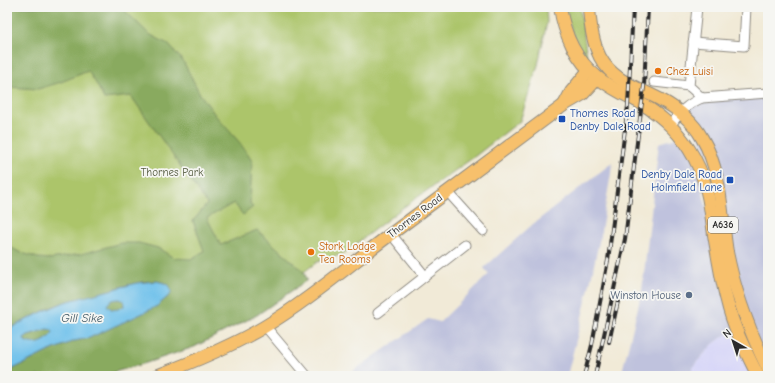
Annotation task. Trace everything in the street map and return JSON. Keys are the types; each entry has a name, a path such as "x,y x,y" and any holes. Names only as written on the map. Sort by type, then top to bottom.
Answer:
{"main road":[{"name":"A636","path":"560,7 567,36 578,56 659,116 689,148 707,189 727,302 737,330 758,376"},
{"name":"A636","path":"589,7 590,28 588,49 597,71"},
{"name":"A636","path":"597,71 616,76 628,84 663,101 680,112 702,137 715,167 727,253 738,298 755,342 768,369"},
{"name":"Thornes Road","path":"156,376 196,361 242,339 265,326 327,284 391,234 564,105 571,92 597,71"},
{"name":"A636","path":"680,112 679,119 699,151 703,165 704,180"}],"street":[{"path":"689,86 697,7"},
{"path":"693,42 744,46 746,7"},
{"path":"654,82 689,86 702,98"},
{"path":"670,126 680,112 692,102 702,98 768,93"},
{"path":"448,191 482,232"},
{"path":"391,234 425,276"},
{"path":"378,313 465,244"},
{"path":"265,326 308,376"}],"shaded area":[{"path":"768,93 768,369 738,298 715,167 683,109 692,102"},
{"path":"680,137 694,157 737,330 725,335 713,344 694,365 689,376 621,376 642,291 659,143"},
{"path":"613,162 600,237 587,297 567,376 346,376 428,319 440,322 489,274 484,268 533,224"},
{"path":"737,330 758,376 689,376 694,365 713,344 725,335"}],"green space":[{"name":"Thornes Park","path":"7,7 546,7 547,22 538,65 520,121 343,254 317,262 304,272 307,280 257,315 194,347 100,376 7,376"},
{"path":"7,7 121,7 149,34 168,44 183,61 200,94 216,116 240,143 252,161 250,204 253,207 243,215 234,203 207,218 221,245 257,230 304,272 307,280 257,315 194,347 146,363 100,376 7,376 7,372 47,352 74,341 89,338 157,306 171,294 169,285 162,282 154,281 137,283 65,302 43,311 7,330 7,245 19,252 38,258 50,259 81,254 121,243 139,243 158,248 174,258 191,259 204,251 193,221 207,204 131,96 104,99 88,71 61,82 38,89 7,87"},
{"path":"566,7 580,7 587,57 573,34 568,21"},
{"path":"120,299 124,301 124,306 120,309 111,309 107,305 113,300"},
{"path":"47,329 54,332 44,341 33,344 25,341 24,338 28,335"}],"water":[{"name":"Gill Sike","path":"156,281 162,282 169,286 171,294 157,306 141,314 89,338 74,341 47,352 7,372 7,330 65,302 137,283","holes":["120,299 124,301 124,306 120,309 111,309 107,305 113,300","47,329 52,330 53,332 44,341 33,344 25,341 24,338 28,335"]}],"railway":[{"path":"584,376 592,345 608,260 628,106 633,7"},
{"path":"595,376 625,239 644,86 648,7"},
{"path":"609,342 618,301"}],"place":[{"name":"Chez Luisi","path":"658,71"},
{"name":"Thornes Road Denby Dale Road","path":"562,119"},
{"name":"Denby Dale Road Holmfield Lane","path":"730,180"},
{"name":"Stork Lodge Tea Rooms","path":"311,252"},
{"name":"Winston House","path":"689,295"}]}
